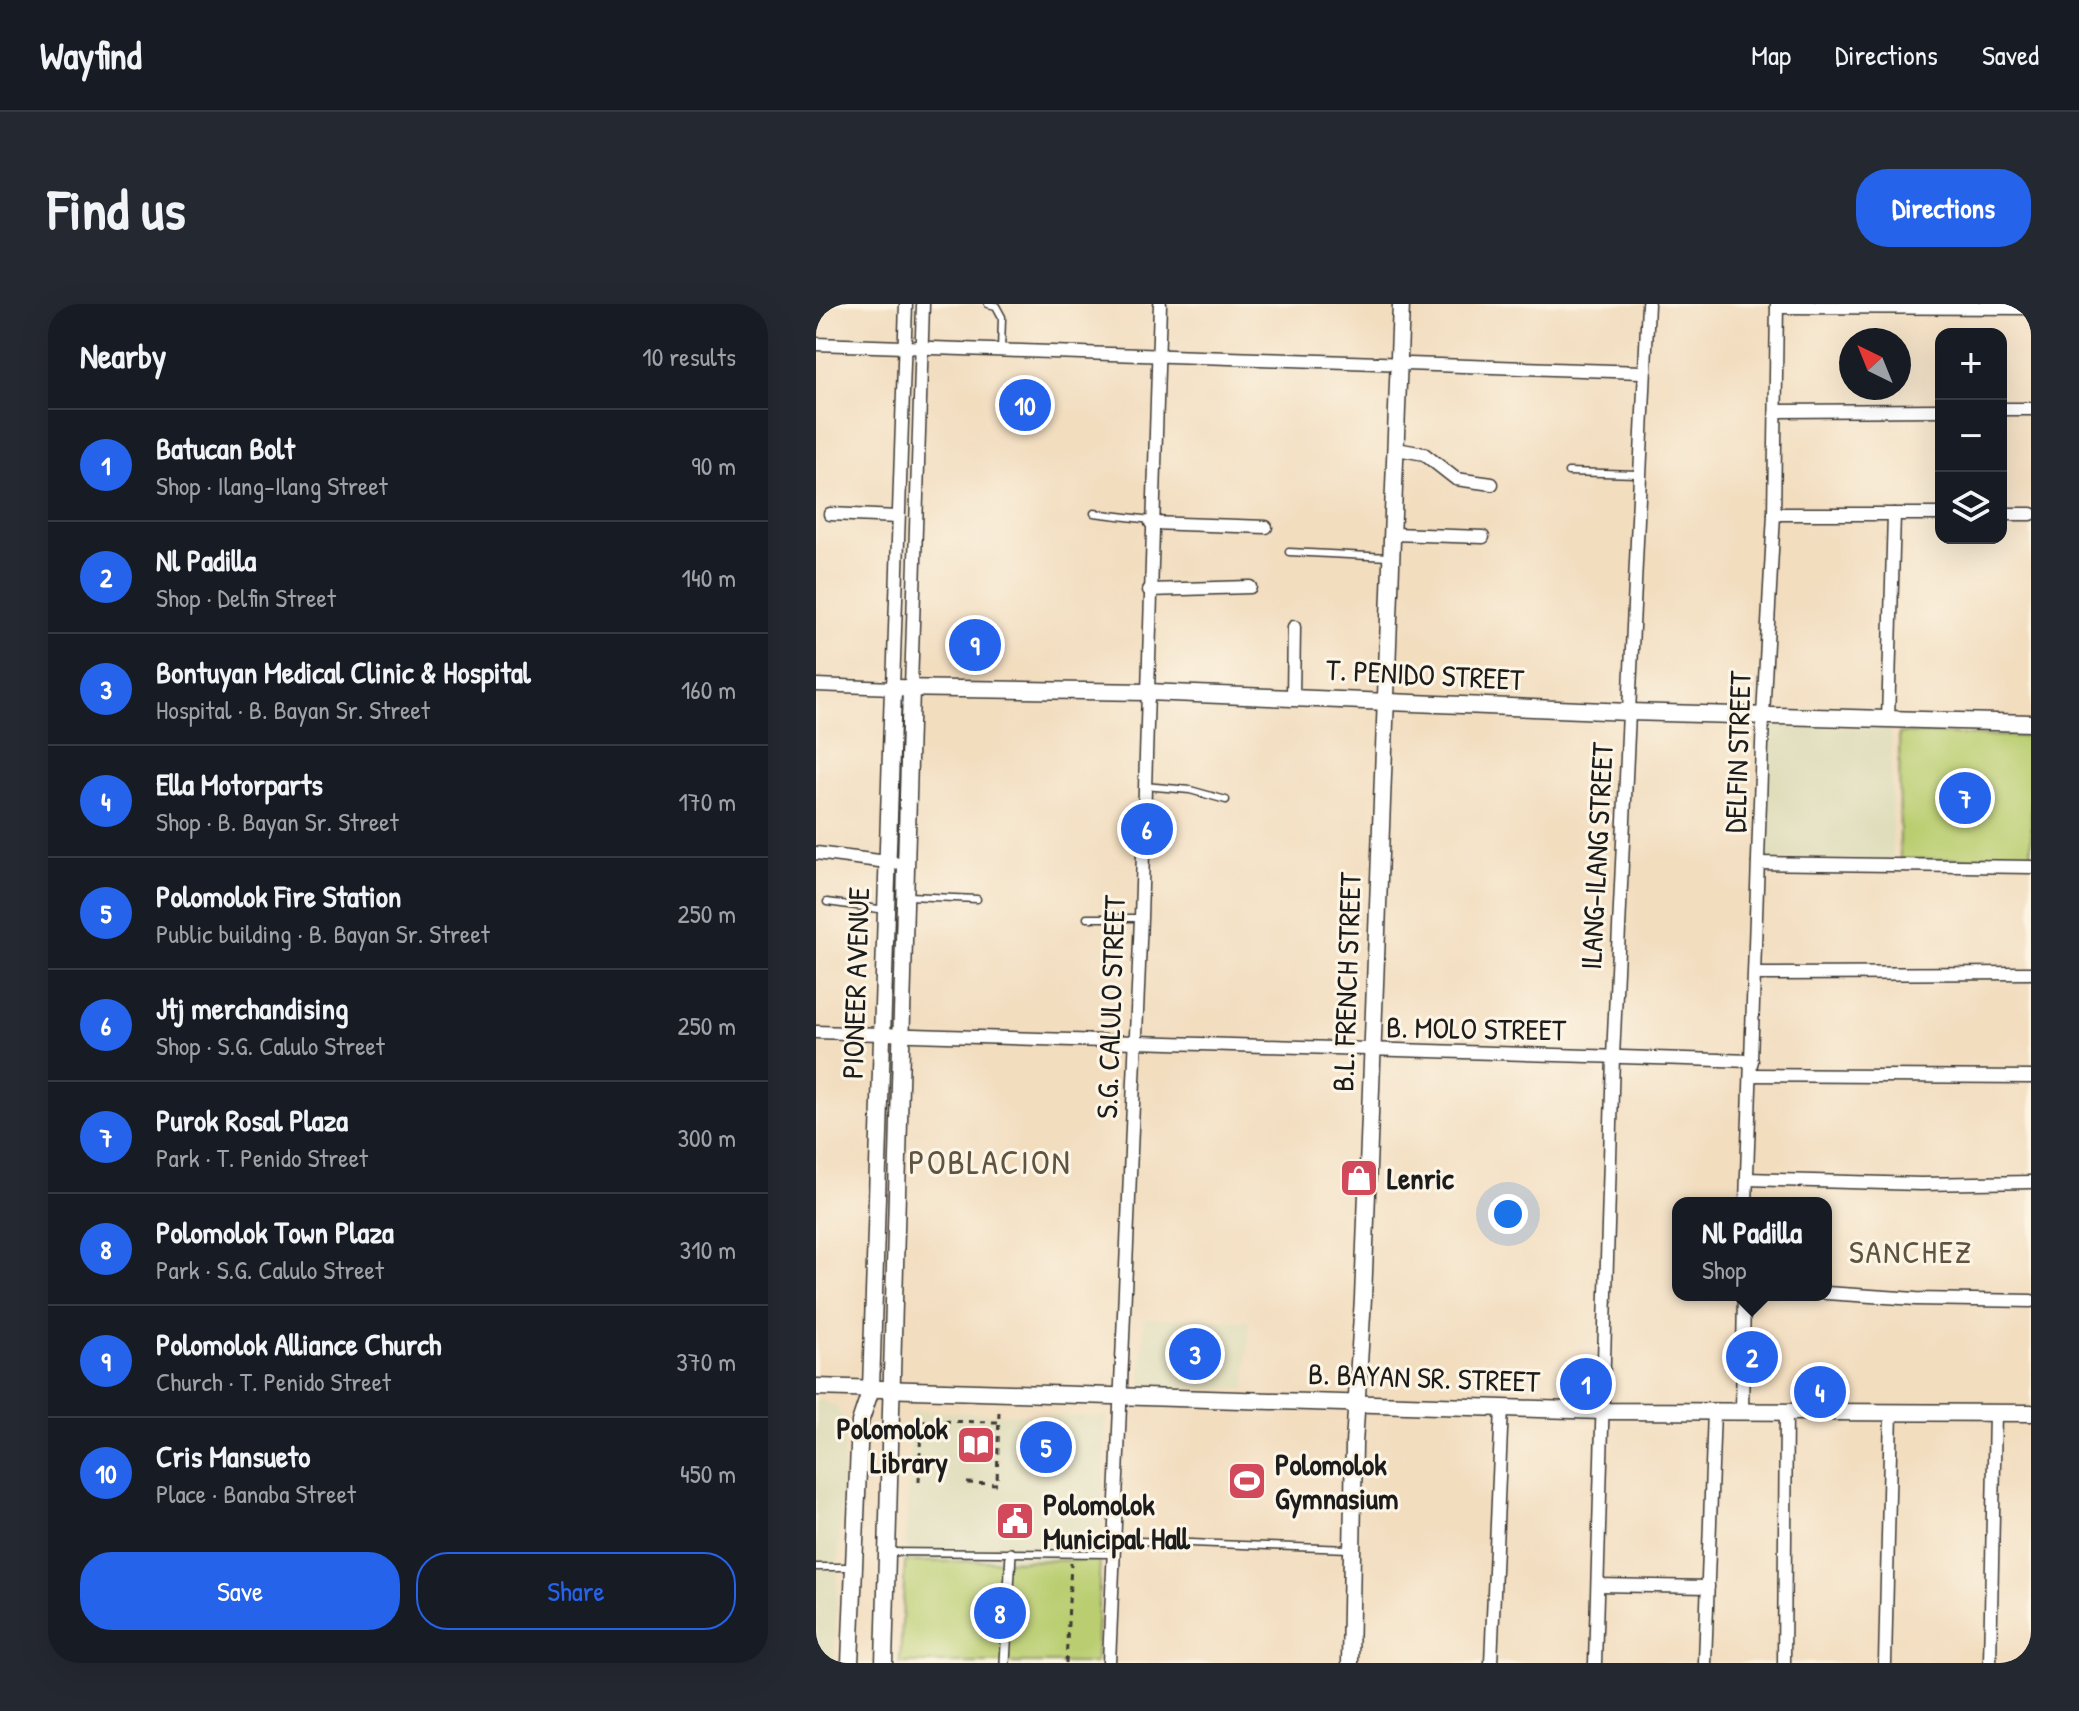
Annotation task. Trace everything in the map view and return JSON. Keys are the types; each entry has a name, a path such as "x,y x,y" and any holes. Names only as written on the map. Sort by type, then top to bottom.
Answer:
{"street":[{"name":"PIONEER AVENUE","path":"850,1663 860,1422 871,1389 906,304"},
{"name":"PIONEER AVENUE","path":"884,1663 923,304"},
{"name":"S.G. CALULO STREET","path":"1109,1663 1141,918 1160,304"},
{"name":"B.L. FRENCH STREET","path":"1350,1663 1357,1402 1401,304"},
{"name":"ILANG-ILANG STREET","path":"1595,1663 1613,1057 1642,372 1648,304"},
{"path":"1777,306 2031,308"},
{"name":"DELFIN STREET","path":"1746,1197 1763,716 1774,514 1777,306"},
{"path":"816,344 1401,361 1642,372"},
{"path":"2007,409 2031,409"},
{"path":"1777,411 1935,410"},
{"path":"1397,449 1424,454 1456,479 1492,484"},
{"path":"830,514 898,517"},
{"path":"1774,514 1935,514"},
{"path":"1888,720 1894,514"},
{"path":"2007,514 2031,514"},
{"path":"1151,521 1266,527"},
{"path":"1393,534 1483,537"},
{"path":"1149,590 1250,587"},
{"path":"1293,697 1294,627"},
{"name":"T. PENIDO STREET","path":"816,685 1147,692 1629,712 2031,723"},
{"path":"816,853 906,864"},
{"path":"1758,863 2031,867"},
{"path":"1755,974 2031,973"},
{"name":"B. MOLO STREET","path":"816,1032 1372,1052 1752,1061"},
{"path":"1751,1075 2031,1077"},
{"path":"1747,1179 1921,1184 2031,1182"},
{"path":"876,1219 896,1219"},
{"path":"1832,1293 2031,1301"},
{"path":"1742,1410 1744,1301"},
{"name":"B. BAYAN SR. STREET","path":"816,1387 1603,1411 2031,1413"},
{"path":"1491,1663 1502,1407"},
{"path":"1705,1663 1714,1410"},
{"path":"1784,1663 1786,1411"},
{"path":"1885,1663 1891,1411"},
{"path":"1990,1663 1995,1413"},
{"path":"1005,1663 1011,1553"},
{"path":"1598,1585 1708,1587"}],"lane":[{"path":"988,304 996,306 1002,317 1001,351"},
{"path":"1568,472 1638,474"},
{"path":"1094,513 1151,521"},
{"path":"1289,552 1392,557"},
{"path":"1144,786 1190,790 1226,800"},
{"path":"905,896 977,899"},
{"path":"827,902 886,910"},
{"path":"1087,918 1141,918"},
{"path":"1113,1540 1352,1549"},
{"path":"889,1552 1113,1554"},
{"path":"816,1567 854,1567"}],"path":[{"path":"967,1483 997,1484 999,1411"},
{"path":"919,1482 921,1421 999,1422"},
{"path":"1066,1663 1072,1554"}],"shaded area":[{"path":"1768,726 1891,728 1893,860 1765,860"},
{"path":"1144,1318 1249,1321 1246,1389 1141,1386"},
{"path":"816,1399 836,1406 845,1421 834,1663 816,1663"},
{"path":"912,1411 1106,1417 1100,1560 905,1562"}],"green space":[{"path":"1899,733 2031,737 2031,859 1900,859"},
{"path":"1100,1560 1096,1663 900,1663 905,1562"}],"place":[{"name":"Cris Mansueto","path":"1025,405"},
{"name":"Polomolok Alliance Church","path":"975,645"},
{"name":"Purok Rosal Plaza","path":"1965,798"},
{"name":"Jtj merchandising","path":"1147,829"},
{"name":"Lenric","path":"1359,1178"},
{"name":"Bontuyan Medical Clinic & Hospital","path":"1195,1354"},
{"name":"Nl Padilla","path":"1752,1357"},
{"name":"Batucan Bolt","path":"1586,1384"},
{"name":"Ella Motorparts","path":"1820,1392"},
{"name":"Polomolok Library","path":"976,1445"},
{"name":"Polomolok Fire Station","path":"1046,1447"},
{"name":"Polomolok Gymnasium","path":"1247,1481"},
{"name":"Polomolok Municipal Hall","path":"1015,1521"},
{"name":"Polomolok Town Plaza","path":"1000,1613"}],"district":[{"name":"POBLACION","path":"990,1162"},
{"name":"SANCHEZ","path":"1911,1251"}]}
